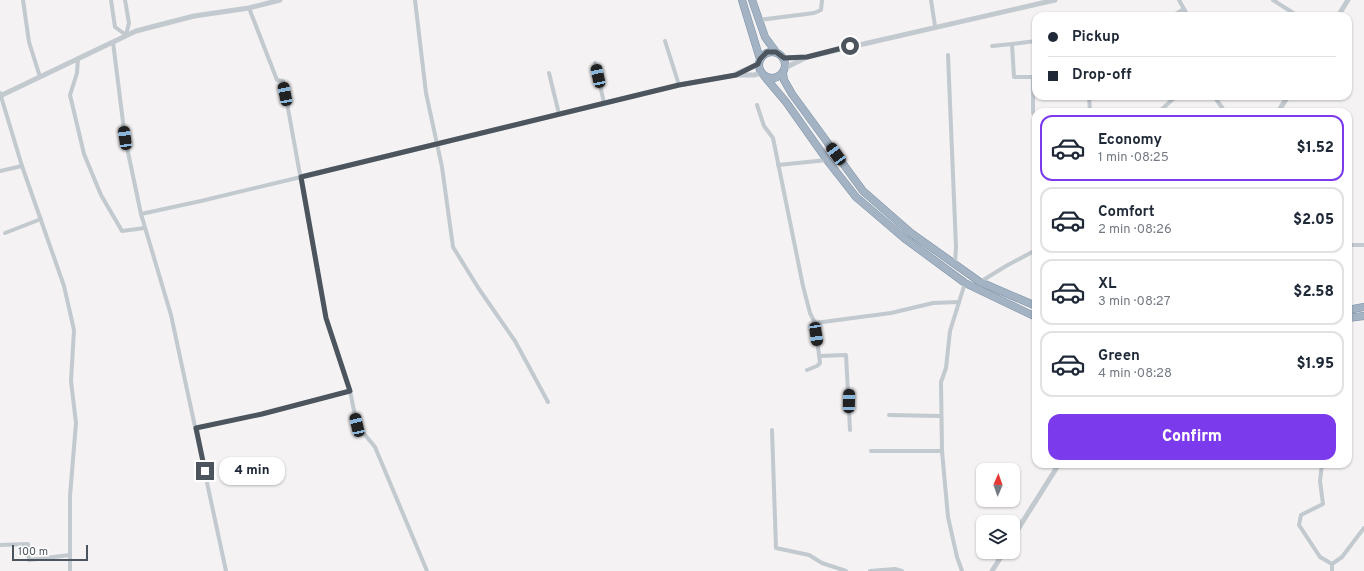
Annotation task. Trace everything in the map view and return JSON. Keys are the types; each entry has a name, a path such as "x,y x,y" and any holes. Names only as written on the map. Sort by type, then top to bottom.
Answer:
{"highway":[{"path":"742,0 763,75 786,102 827,160 856,197 904,238 964,283 1032,315"},
{"path":"752,0 758,21 765,37 776,52 784,58 784,80 792,94 863,191 910,233 980,282 1032,304"},
{"path":"759,62 767,52 776,52"},
{"path":"763,75 775,78 784,70"},
{"path":"1352,309 1364,307"},
{"path":"1352,318 1364,316"}],"street":[{"path":"23,0 29,42 40,77"},
{"path":"111,0 115,27 126,35"},
{"path":"125,0 129,23 126,35"},
{"path":"70,571 70,496 76,423 71,381 74,330 64,286 22,166 0,95 126,35 194,16 249,8 267,2 280,0"},
{"path":"415,0 426,93 442,167 453,247 479,289 515,341 548,402"},
{"path":"758,21 814,13 821,10 822,0"},
{"path":"931,0 935,26"},
{"path":"784,58 807,57 935,26 1055,0"},
{"path":"1180,0 1186,12"},
{"path":"1273,0 1292,12"},
{"path":"1340,12 1348,0"},
{"path":"249,8 277,80 282,81 326,318 350,391 357,425 375,448 427,571"},
{"path":"1179,12 1184,9"},
{"path":"665,41 679,85"},
{"path":"113,42 125,138 140,214 171,315 226,571"},
{"path":"992,46 1032,42"},
{"path":"1012,44 1014,77 1032,77"},
{"path":"948,55 956,247 955,264"},
{"path":"784,70 807,57"},
{"path":"78,58 77,73 70,95 84,154 101,195 122,232 145,228"},
{"path":"736,75 759,62"},
{"path":"595,63 604,103"},
{"path":"549,73 559,114"},
{"path":"140,214 201,202 679,85 736,75 763,75"},
{"path":"1163,108 1172,100"},
{"path":"757,105 764,126 773,138 796,244 803,286 810,313 815,322 819,365 807,370"},
{"path":"778,165 827,160"},
{"path":"0,171 22,166"},
{"path":"5,233 41,219"},
{"path":"1352,245 1364,245"},
{"path":"980,282 1032,252"},
{"path":"962,571 957,557 948,517 942,452 941,382 946,368 950,331 964,283"},
{"path":"815,322 891,313 932,303 958,302"},
{"path":"819,356 846,355 850,430"},
{"path":"196,428 262,414 350,391"},
{"path":"889,415 941,416"},
{"path":"772,430 776,548 809,555 822,563 846,571"},
{"path":"871,451 942,452"},
{"path":"1020,526 1056,468"},
{"path":"1322,468 1320,481 1323,504 1301,516 1300,525 1320,557 1332,564"},
{"path":"1332,564 1342,557 1364,528"},
{"path":"0,545 28,544 29,560 70,555"},
{"path":"992,571 1000,559"},
{"path":"1332,564 1332,571"},
{"path":"870,571 886,569 902,571"}],"route":[{"path":"205,471 196,428 262,414 350,391 326,318 301,177 679,85 736,75 751,66 758,64 762,55 767,52 776,52 784,58 794,56 807,57 850,46"}]}
